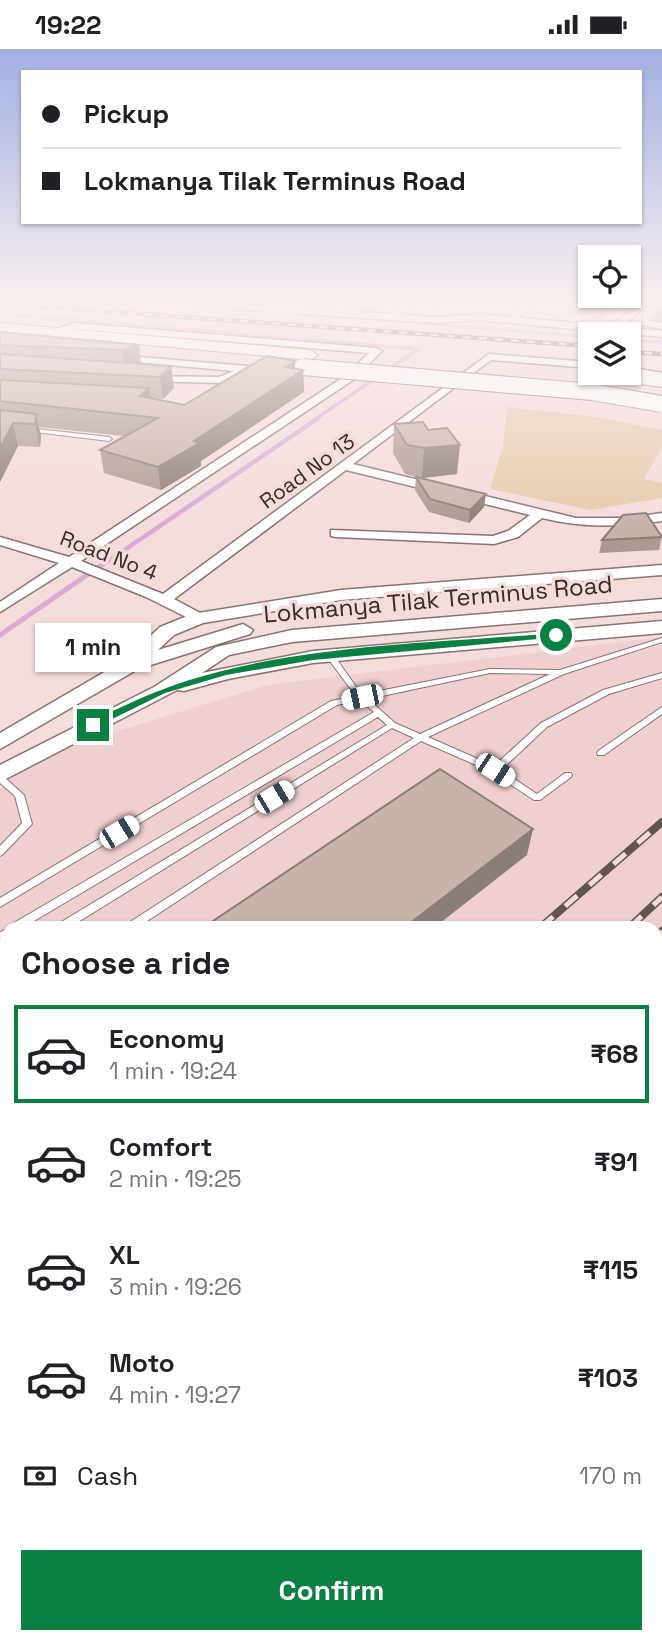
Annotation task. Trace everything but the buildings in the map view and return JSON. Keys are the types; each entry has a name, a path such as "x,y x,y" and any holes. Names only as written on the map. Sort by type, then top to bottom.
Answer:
{"highway":[{"path":"478,378 592,392 662,404"},
{"path":"523,378 662,396"},
{"path":"567,378 662,390"},
{"path":"641,379 662,382"}],"street":[{"path":"174,378 224,378"},
{"path":"0,608 348,378"},
{"name":"Road No 13","path":"165,599 464,378"},
{"path":"454,386 526,392 662,410"},
{"path":"346,466 576,522 627,522 662,517"},
{"path":"336,533 494,540 513,534 539,514"},
{"name":"Road No 4","path":"0,541 75,561 165,599 199,618"},
{"path":"131,665 167,631 199,618 341,595 662,571"},
{"name":"Lokmanya Tilak Terminus Road","path":"6,739 131,665 176,653 222,635 287,622 595,605 662,598"},
{"name":"Lokmanya Tilak Terminus Road","path":"0,776 162,691 223,651 292,636 662,605"},
{"path":"162,691 225,673 330,656 662,627"}],"lane":[{"path":"15,429 109,439"},
{"path":"140,921 421,737 561,672 662,640"},
{"path":"330,656 377,714 392,725 495,770 537,798 568,775"},
{"path":"0,903 334,703 490,671 561,672"},
{"path":"495,770 544,725 607,692 662,675"},
{"path":"601,753 662,710"},
{"path":"26,921 377,714"},
{"path":"72,921 392,725"},
{"path":"0,776 19,795 27,824 0,852"}],"shaded area":[{"path":"507,407 596,417 662,430 662,447 644,479 662,483 662,498 590,510 490,489 503,446"},
{"path":"662,637 662,921 0,921 0,789 37,756 267,685"}],"waterway":[{"path":"314,420 376,378"},
{"path":"101,566 317,419"},
{"path":"0,635 103,564"}],"railway":[{"path":"548,921 662,822"},
{"path":"636,921 662,897"}],"route":[{"path":"93,725 162,691 225,673 313,657 556,635"}]}
